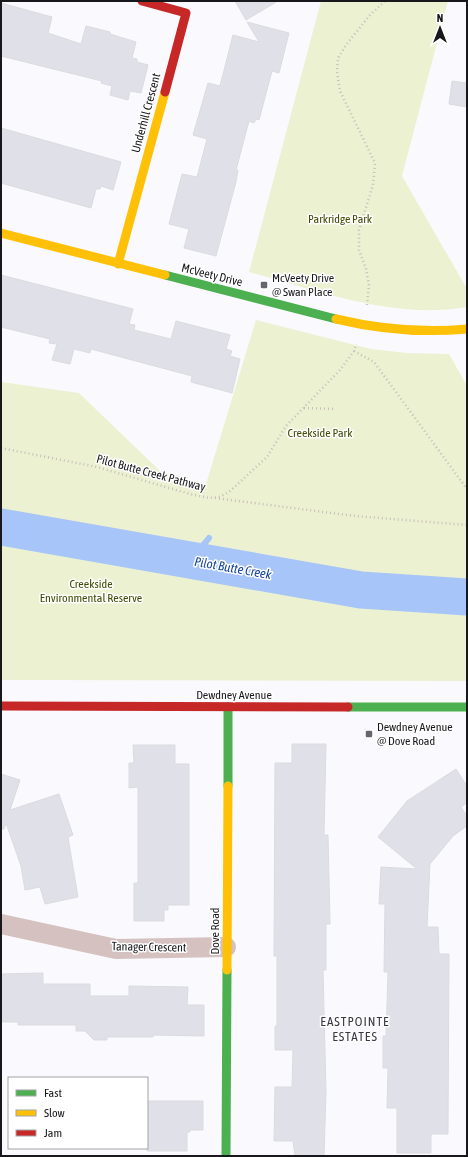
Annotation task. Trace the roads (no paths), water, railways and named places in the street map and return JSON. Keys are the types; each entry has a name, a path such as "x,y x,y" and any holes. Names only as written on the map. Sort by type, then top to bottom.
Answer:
{"street":[{"name":"Underhill Crescent","path":"118,264 186,13 142,1"},
{"name":"McVeety Drive","path":"1,233 361,325 437,332 467,329"},
{"name":"Dewdney Avenue","path":"1,706 467,707"},
{"name":"Dove Road","path":"226,1156 228,707"},
{"name":"Tanager Crescent","path":"1,924 116,949 226,947"}],"waterway":[{"name":"Pilot Butte Creek","path":"1,527 361,590 467,597"},
{"path":"178,558 195,551 209,538"}],"place":[{"name":"McVeety Drive @ Swan Place","path":"264,285"},
{"name":"Dewdney Avenue @ Dove Road","path":"369,734"}],"district":[{"name":"EASTPOINTE ESTATES","path":"355,1028"}],"park label":[{"name":"Parkridge Park","path":"340,219"},
{"name":"Creekside Park","path":"320,433"},
{"name":"Creekside Environmental Reserve","path":"91,591"}]}
